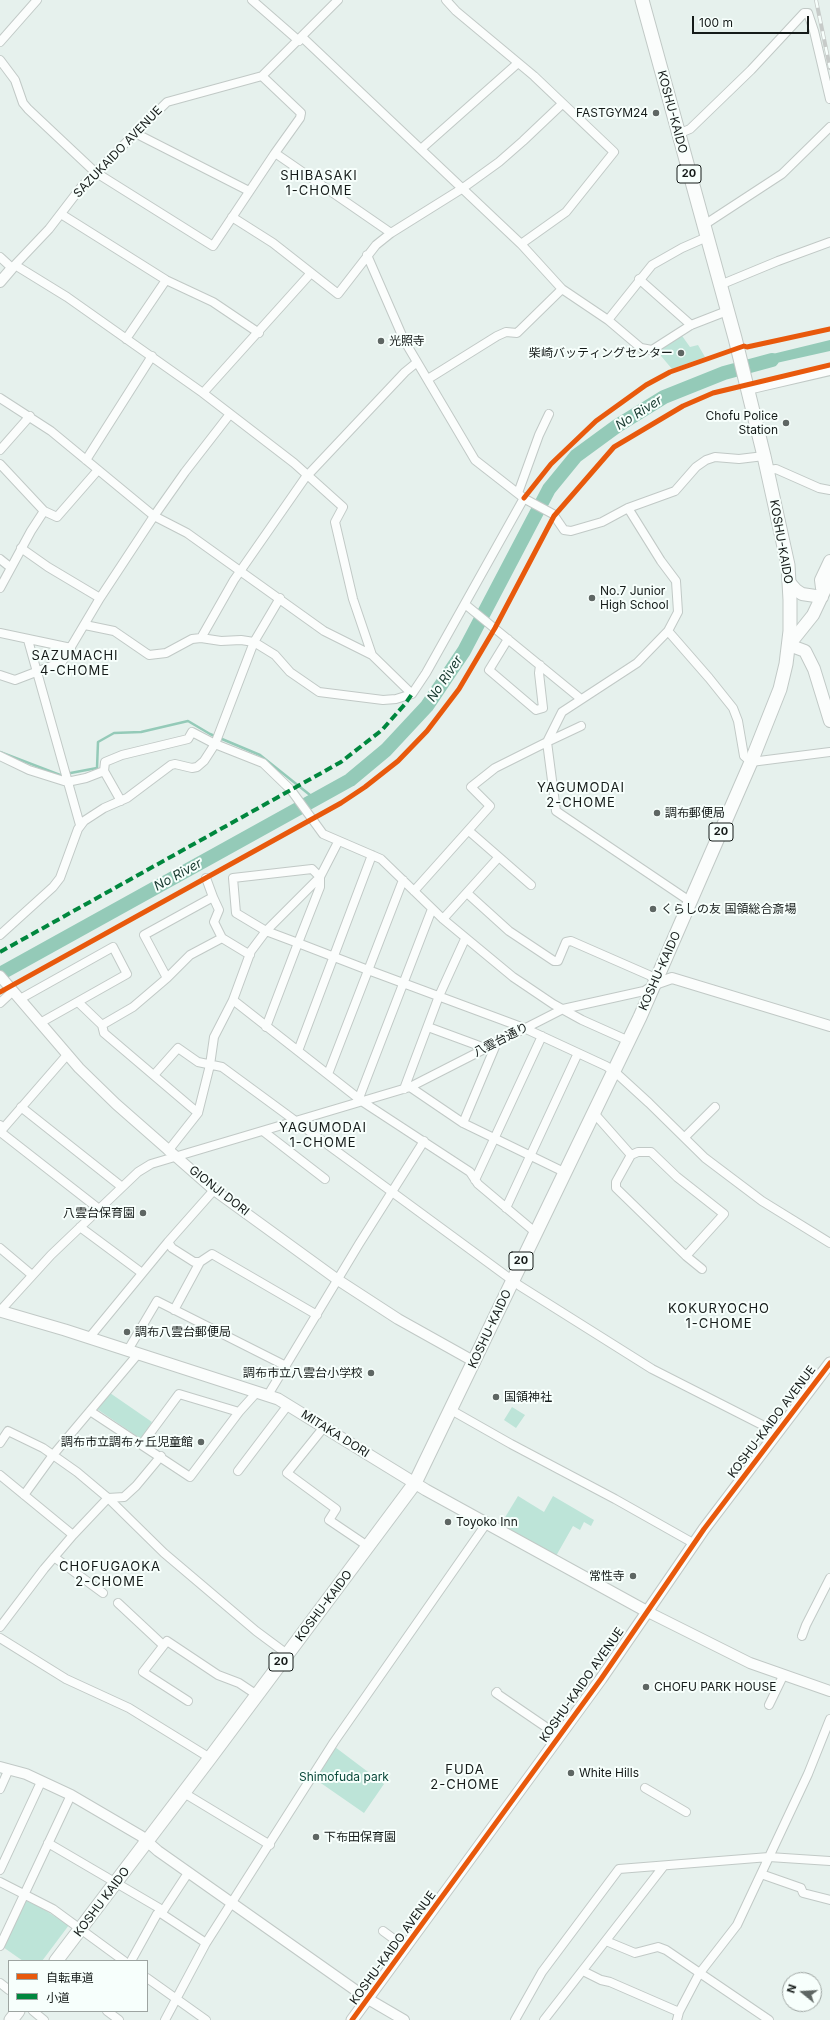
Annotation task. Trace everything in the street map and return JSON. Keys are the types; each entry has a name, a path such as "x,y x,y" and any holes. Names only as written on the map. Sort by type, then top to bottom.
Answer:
{"highway":[{"name":"KOSHU-KAIDO","path":"147,1842 256,1695 369,1547 415,1483 475,1362 512,1280 593,1112 629,1041 646,994 666,959 752,762 776,702 786,664 789,645 789,582 786,558 764,456 727,311 642,0"},
{"name":"KOSHU KAIDO","path":"57,1960 147,1842"},
{"path":"11,2020 17,2012"}],"main road":[{"path":"823,601 821,580 830,561"},
{"path":"830,579 823,601 789,645 805,651 814,669 830,721"},
{"path":"789,582 802,594 823,601"},
{"name":"MITAKA DORI","path":"0,1311 268,1395 288,1405 356,1448 486,1524 523,1542 646,1611"},
{"name":"KOSHU-KAIDO AVENUE","path":"352,2020 601,1679 693,1543 830,1363"}],"street":[{"path":"0,42 37,0"},
{"path":"252,0 300,39 463,188 521,244 562,289 608,320 641,348 652,350 691,325 727,311"},
{"name":"SAZUKAIDO AVENUE","path":"14,266 39,241 82,186 95,172 167,102 262,76 338,0"},
{"path":"446,0 456,11 518,63 614,152 566,212 521,244"},
{"path":"678,134 690,129 751,70 804,13 808,13 814,31 830,98"},
{"path":"0,60 15,80 23,103 95,172 214,246 249,191 300,118 301,113 262,76"},
{"path":"421,149 518,63"},
{"path":"232,218 273,243 338,294 367,255 391,233 463,188 523,141 562,104"},
{"path":"608,320 639,279 652,266 682,248 782,174 830,127"},
{"path":"135,133 249,191"},
{"path":"275,153 391,233"},
{"path":"61,214 166,280 213,302 259,333"},
{"path":"720,285 778,261 830,242"},
{"path":"367,255 404,340 416,363 428,379 475,460 522,497 552,514 564,530 571,531 602,522 628,508 675,491 696,467 706,460 715,458 739,459 764,456"},
{"path":"0,257 67,297 203,393 308,474 343,507 335,522 353,599 372,655"},
{"path":"0,282 14,266"},
{"path":"203,393 259,333 311,273"},
{"path":"639,279 691,325"},
{"path":"126,339 166,280"},
{"path":"428,379 497,336 506,332 517,334 562,289"},
{"path":"86,460 152,356"},
{"path":"201,638 241,571 308,474 416,363"},
{"path":"746,386 830,371"},
{"path":"0,398 30,416 154,516 187,533 280,598 324,631 372,655 412,694"},
{"path":"0,675 16,680 62,662 100,598 154,516 185,472 230,414"},
{"path":"85,625 114,631 148,655 166,653 192,639 201,638 221,641 241,640 254,642 275,654 290,672 319,692 383,700 396,699 412,694 440,652 467,606 522,497 539,435 549,414"},
{"path":"0,450 30,416"},
{"path":"0,464 44,511 57,517 60,516 98,470"},
{"path":"767,470 776,469 819,488 830,490"},
{"path":"628,508 661,561 676,581 678,612 668,631 637,663 562,712 547,742 556,812 691,902"},
{"path":"0,588 10,567 44,511"},
{"path":"21,548 48,567 100,598"},
{"path":"0,559 10,567"},
{"path":"0,935 57,882 65,868 80,825 104,808 121,801 171,765 175,764 188,767 197,767 204,761 215,744 254,642 280,598"},
{"path":"467,606 540,664 581,699"},
{"path":"668,631 730,705 738,721 744,756 752,762 830,752"},
{"path":"0,633 71,648"},
{"path":"508,639 489,670 536,710 543,708 539,673 540,664"},
{"path":"28,640 80,825"},
{"path":"414,891 490,806 472,787 495,768 581,726"},
{"path":"121,801 104,772 105,762 122,755 188,739 192,732 215,744 263,763 293,793 322,834 381,859 464,938 513,977 582,1020 629,1041"},
{"path":"0,756 29,770 67,782 104,772"},
{"path":"469,830 498,858 531,885"},
{"path":"172,1154 198,1113 210,1065 214,1037 233,1000 250,955 266,931 320,877 338,842"},
{"path":"298,1051 372,855"},
{"path":"443,919 498,858"},
{"path":"266,1027 298,943 320,887 320,877 312,870 233,878 236,913 266,931 298,943 333,957 524,1028 614,1071 685,1137 705,1158 762,1201 830,1243"},
{"path":"206,878 219,910 214,922 222,938 250,955"},
{"path":"328,1074 403,880"},
{"path":"467,893 509,931 554,961 558,961 566,942 571,941 653,980 672,978 830,1026"},
{"path":"167,978 144,935 213,897"},
{"path":"361,1100 403,983 432,909"},
{"path":"102,1025 133,1008 190,955 222,938"},
{"path":"464,938 439,996 407,1088 463,1123 564,1172"},
{"path":"0,1003 10,987 113,947 127,974 40,1024"},
{"name":"GIONJI DORI","path":"10,987 67,1056 103,1092 214,1190 338,1280 398,1319 475,1362"},
{"name":"八雲台通り","path":"0,1311 32,1275 122,1186 138,1172 151,1164 172,1154 296,1122 361,1100 407,1088 563,1009 646,994"},
{"path":"233,1000 361,1100 470,1172 475,1180 535,1232"},
{"path":"78,1002 102,1025 104,1033 198,1113"},
{"path":"428,1027 485,1048"},
{"path":"475,1180 542,1036"},
{"path":"463,1123 497,1042"},
{"path":"154,1076 178,1048 198,1062 222,1067 512,1280 597,1336 652,1369 776,1432"},
{"path":"506,1208 578,1053"},
{"path":"67,1056 1,1129 3,1134 99,1209"},
{"path":"21,1107 122,1186"},
{"path":"685,1137 715,1107"},
{"path":"593,1112 631,1155"},
{"path":"263,1131 325,1179"},
{"path":"268,1395 424,1141"},
{"path":"686,1256 724,1214 677,1176 651,1152 638,1152 631,1155 616,1182 616,1188 686,1256 702,1269"},
{"path":"89,1338 168,1242 214,1190"},
{"path":"80,1227 142,1273"},
{"path":"168,1242 172,1248 194,1262 200,1262"},
{"path":"0,1248 32,1275"},
{"path":"174,1310 200,1262 212,1254 317,1315"},
{"path":"24,1494 53,1455 90,1411 133,1352 157,1301 286,1366"},
{"path":"90,1411 190,1477 239,1412 257,1392"},
{"path":"142,1444 180,1394 239,1412"},
{"path":"238,1471 288,1405"},
{"path":"451,1410 693,1543"},
{"path":"324,1427 287,1473 336,1509 329,1520 369,1547"},
{"path":"0,1443 8,1431 53,1455 91,1483 164,1553 256,1631 287,1654"},
{"path":"0,1627 54,1557 73,1535 108,1498 124,1496 136,1486 160,1456"},
{"path":"0,1475 73,1535"},
{"path":"165,2020 206,1944 334,1742 486,1524"},
{"path":"54,1557 103,1593"},
{"path":"802,1636 830,1578"},
{"path":"118,1603 164,1645"},
{"path":"646,1611 733,1656 783,1676 830,1691"},
{"path":"0,1638 66,1679 136,1712 210,1758"},
{"path":"188,1701 143,1672 167,1641 218,1675 239,1683 256,1695"},
{"path":"769,1705 783,1676"},
{"path":"497,1692 496,1693 512,1702 559,1736"},
{"path":"583,1971 601,1980 610,1982 678,2016 699,1974 737,1924 808,1774 830,1719"},
{"path":"0,1789 5,1768 26,1774 71,1795 141,1836 188,1873 368,1999 404,2020"},
{"path":"0,1870 41,1782"},
{"path":"646,1788 686,1812"},
{"path":"184,1793 270,1845"},
{"path":"0,1946 71,1795"},
{"path":"48,1843 159,1908 160,1912 206,1944"},
{"path":"515,2020 542,1972 619,1869 663,1867 769,1857 830,1861"},
{"path":"544,2020 663,1867"},
{"path":"133,1960 157,1914 163,1911 188,1873"},
{"path":"761,1874 801,1888 803,1893 830,1900"},
{"path":"0,1882 53,1909 123,1960"},
{"path":"383,1931 406,1948"},
{"path":"606,1941 635,1953 658,1947 666,1950 768,2020"},
{"path":"148,1979 206,2020"},
{"path":"0,1983 8,1989"},
{"path":"34,2012 44,2020"},
{"path":"108,2012 119,2020"}],"green space":[{"name":"柴崎バッティングセンター","path":"680,333 690,347 698,345 705,357 672,369 656,350"},
{"path":"110,1393 152,1422 141,1439 97,1409"},
{"path":"512,1407 525,1415 516,1428 504,1420"},
{"path":"518,1496 544,1512 553,1496 594,1520 591,1526 584,1522 580,1530 573,1526 556,1556 501,1524"},
{"name":"Shimofuda park","path":"335,1747 384,1784 364,1813 315,1779"},
{"path":"25,1898 69,1925 43,1960 22,1960 3,1947"}],"shaded area":[{"path":"830,340 830,351 754,368 752,359"}],"waterway":[{"name":"No River","path":"0,974 350,780 386,750 427,706 464,651 549,489 576,456 617,426 664,397 724,373 772,360"},
{"path":"0,752 60,775 97,768 98,742 114,733 141,732 188,721 210,734 260,755 315,799"}],"railway":[{"path":"816,0 830,68"}],"marked path":[{"path":"0,952 341,762 382,730 412,694"}],"cycle path":[{"path":"524,498 551,464 596,421 646,385 670,372 744,346 747,347 830,329"},
{"path":"0,992 341,803 365,787 398,761 427,731 459,689 495,628 554,516 614,447 683,406 713,393 830,365"},
{"path":"352,2020 601,1679 704,1529 830,1363"}],"place":[{"name":"FASTGYM24","path":"656,113"},
{"name":"光照寺","path":"381,341"},
{"name":"柴崎バッティングセンター","path":"681,353"},
{"name":"Chofu Police Station","path":"786,423"},
{"name":"No.7 Junior High School","path":"592,598"},
{"name":"調布郵便局","path":"657,813"},
{"name":"くらしの友 国領総合斎場","path":"653,909"},
{"name":"八雲台保育園","path":"143,1213"},
{"name":"調布八雲台郵便局","path":"127,1332"},
{"name":"調布市立八雲台小学校","path":"371,1373"},
{"name":"国領神社","path":"496,1397"},
{"name":"調布市立調布ヶ丘児童館","path":"201,1442"},
{"name":"Toyoko Inn","path":"448,1522"},
{"name":"常性寺","path":"633,1576"},
{"name":"CHOFU PARK HOUSE","path":"646,1687"},
{"name":"White Hills","path":"571,1773"},
{"name":"下布田保育園","path":"316,1837"}],"district":[{"name":"SHIBASAKI 1-CHOME","path":"319,184"},
{"name":"SAZUMACHI 4-CHOME","path":"75,664"},
{"name":"YAGUMODAI 2-CHOME","path":"581,796"},
{"name":"YAGUMODAI 1-CHOME","path":"323,1136"},
{"name":"KOKURYOCHO 1-CHOME","path":"719,1316"},
{"name":"CHOFUGAOKA 2-CHOME","path":"110,1574"},
{"name":"FUDA 2-CHOME","path":"465,1778"}]}
